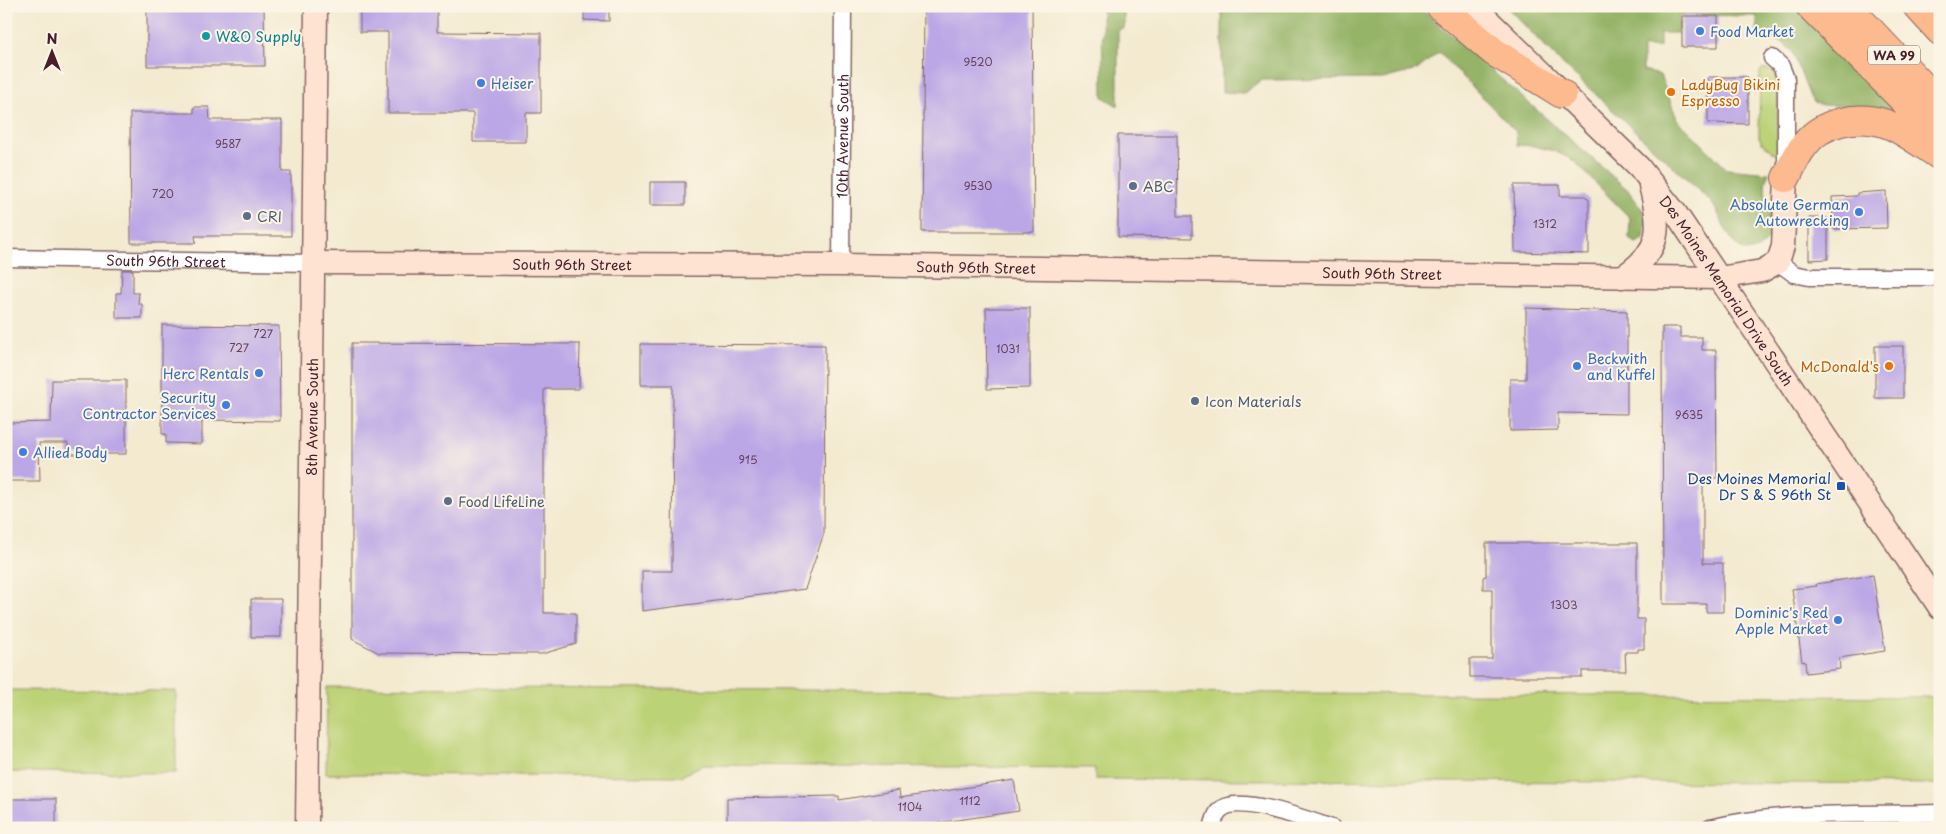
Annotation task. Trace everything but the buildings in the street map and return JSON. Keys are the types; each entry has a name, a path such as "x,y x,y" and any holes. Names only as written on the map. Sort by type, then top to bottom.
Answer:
{"highway":[{"path":"1440,6 1494,52 1562,94"},
{"path":"1810,6 1940,137"},
{"name":"WA 99","path":"1848,6 1940,104"},
{"path":"1917,6 1940,30"},
{"path":"1786,178 1803,146 1816,134 1826,127 1856,119 1870,120 1888,125 1940,156"}],"street":[{"name":"8th Avenue South","path":"307,828 316,6"},
{"name":"10th Avenue South","path":"841,265 843,6"},
{"name":"Des Moines Memorial Drive South","path":"1474,6 1562,94 1639,167 1675,212 1940,608"},
{"path":"1772,58 1780,66 1786,79 1786,178 1783,246 1778,262 1794,274 1809,277 1940,277"},
{"path":"1622,277 1639,266 1652,251 1656,236 1657,211 1649,179"},
{"name":"South 96th Street","path":"6,258 314,263 841,265 1719,278 1762,271 1778,262"},
{"path":"1212,828 1214,819 1220,810 1229,805 1252,805 1280,811 1332,828"},
{"path":"1710,828 1737,822 1771,818 1940,813"}],"green space":[{"path":"1102,6 1124,6 1124,28 1118,29 1118,106 1103,97"},
{"path":"1222,6 1418,6 1628,190 1647,216 1644,239 1636,243 1629,238 1630,218 1573,160 1554,151 1534,146 1517,145 1516,132 1439,52 1417,70 1383,79 1261,80 1244,93 1222,92"},
{"path":"1506,6 1794,6 1910,124 1865,107 1815,103 1811,99 1793,52 1782,42 1760,34 1757,31 1757,16 1679,15 1679,33 1660,33 1660,47 1643,47 1643,71 1660,75 1677,119 1727,169 1769,173 1765,191 1771,220 1771,230 1762,246 1752,251 1743,250 1730,237 1710,201 1549,51"},
{"path":"1762,69 1772,71 1778,84 1778,151 1775,154 1762,143 1759,137 1760,72"},
{"path":"327,687 1940,697 1940,784 1095,779 1095,768 702,765 681,776 326,774"},
{"path":"6,690 176,691 176,773 6,772"}],"place":[{"name":"Food Market","path":"1700,31"},
{"name":"W&O Supply","path":"206,36"},
{"name":"Heiser","path":"481,83"},
{"name":"LadyBug Bikini Espresso","path":"1671,92"},
{"name":"ABC","path":"1133,186"},
{"name":"Absolute German Autowrecking","path":"1859,212"},
{"name":"CRI","path":"247,216"},
{"name":"Beckwith and Kuffel","path":"1577,366"},
{"name":"McDonald's","path":"1889,366"},
{"name":"Herc Rentals","path":"259,373"},
{"name":"Icon Materials","path":"1195,401"},
{"name":"Security Contractor Services","path":"226,405"},
{"name":"Allied Body","path":"23,452"},
{"name":"Des Moines Memorial Dr S & S 96th St","path":"1841,486"},
{"name":"Food LifeLine","path":"448,501"},
{"name":"Dominic's Red Apple Market","path":"1838,620"}]}
